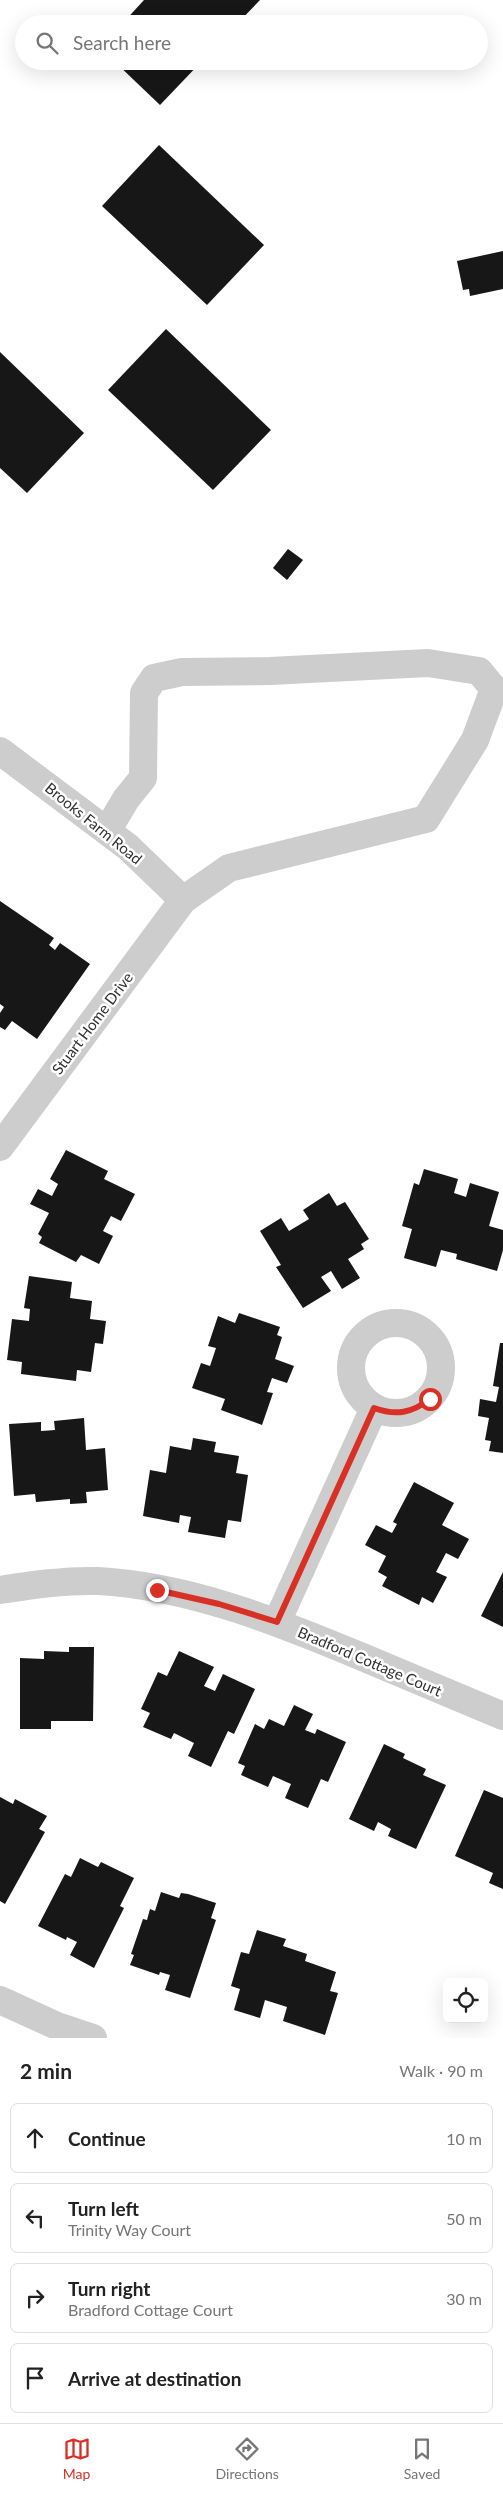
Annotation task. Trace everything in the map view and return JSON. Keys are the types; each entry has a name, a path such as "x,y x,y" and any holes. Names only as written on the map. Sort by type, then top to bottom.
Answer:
{"street":[{"name":"Stuart Home Drive","path":"0,1147 183,900 229,868 426,819 475,740 494,689 479,671 428,663 270,671 182,672 154,678 144,693 143,778 126,799 106,830"},
{"name":"Brooks Farm Road","path":"0,751 128,847 183,900"},
{"path":"277,1622 374,1408"},
{"name":"Bradford Cottage Court","path":"0,1590 43,1583 98,1581 157,1590 219,1604 277,1622 503,1716"},
{"path":"0,2000 57,2026 94,2038"}],"building":[{"path":"144,0 260,0 246,15 130,15"},
{"path":"123,70 193,70 160,105"},
{"path":"159,145 264,245 207,305 102,206"},
{"path":"503,251 503,289 470,296 469,289 463,290 457,261"},
{"path":"166,329 271,430 213,490 108,390"},
{"path":"0,352 84,433 27,493 0,468"},
{"path":"288,549 303,560 287,580 273,568"},
{"path":"0,901 54,938 49,945 55,950 60,943 90,964 37,1039 12,1021 5,1030 0,1027 0,1013 4,1007 0,1004"},
{"path":"66,1150 108,1171 104,1179 135,1194 121,1221 111,1216 103,1231 113,1236 99,1264 81,1255 76,1262 39,1243 42,1237 38,1234 49,1213 30,1204 38,1189 52,1196 58,1184 50,1179"},
{"path":"424,1169 458,1179 454,1193 466,1197 470,1183 499,1192 489,1226 503,1230 503,1250 497,1271 456,1259 457,1254 441,1250 436,1267 404,1258 412,1229 402,1226 414,1183 419,1185"},
{"path":"329,1193 337,1206 345,1202 369,1239 361,1244 364,1249 348,1259 360,1278 342,1289 331,1271 321,1277 331,1291 303,1308 276,1267 281,1265 260,1231 281,1218 289,1231 309,1219 303,1210"},
{"path":"29,1276 72,1282 70,1298 92,1301 90,1319 106,1321 103,1344 95,1343 91,1372 77,1370 76,1381 21,1374 22,1362 7,1360 12,1319 29,1321 30,1309 24,1308"},
{"path":"239,1313 280,1327 277,1335 282,1337 275,1359 294,1366 287,1383 272,1378 267,1392 273,1393 262,1425 221,1410 225,1399 192,1388 201,1363 210,1366 216,1348 208,1346 218,1316 235,1323"},
{"path":"500,1343 503,1343 503,1453 489,1451 491,1441 485,1440 489,1418 478,1416 480,1399 496,1402 499,1387 493,1386"},
{"path":"84,1418 86,1450 105,1448 108,1490 86,1492 87,1503 70,1504 70,1499 36,1502 35,1494 14,1496 9,1424 41,1422 41,1431 55,1430 54,1421"},
{"path":"193,1438 216,1442 214,1452 239,1456 236,1473 248,1475 241,1522 228,1520 225,1538 188,1532 191,1517 180,1515 179,1523 143,1516 150,1470 166,1473 170,1446 191,1450"},
{"path":"414,1482 454,1503 442,1525 469,1539 458,1559 446,1553 436,1572 447,1577 433,1603 422,1597 419,1605 382,1586 387,1577 378,1572 386,1556 365,1545 376,1525 392,1533 397,1524 393,1522"},
{"path":"503,1572 503,1627 481,1616"},
{"path":"69,1647 94,1647 93,1721 51,1721 51,1729 20,1729 20,1658 44,1659 44,1651 69,1652"},
{"path":"179,1651 214,1667 204,1686 215,1691 223,1674 255,1689 234,1734 228,1731 211,1767 188,1756 194,1743 174,1733 171,1739 143,1727 150,1713 141,1709 158,1672 167,1676"},
{"path":"294,1705 313,1714 305,1730 315,1734 317,1729 346,1742 328,1782 321,1779 308,1808 285,1798 291,1784 273,1776 268,1787 241,1775 245,1766 238,1763 255,1724 264,1729 269,1719 284,1726"},
{"path":"384,1744 405,1754 403,1758 426,1769 423,1775 446,1785 416,1849 388,1836 391,1829 378,1822 374,1831 349,1819"},
{"path":"484,1790 503,1798 503,1889 489,1883 493,1873 455,1856"},
{"path":"0,1797 13,1804 15,1799 47,1816 39,1829 45,1832 5,1904 0,1901"},
{"path":"80,1858 98,1867 101,1862 134,1878 120,1906 124,1908 94,1968 70,1955 77,1942 67,1937 66,1940 38,1926 65,1874 71,1877"},
{"path":"161,1892 179,1898 181,1893 188,1894 216,1903 211,1918 216,1920 190,1998 165,1990 170,1975 160,1972 159,1975 130,1965 134,1955 131,1954 143,1919 147,1920 150,1909 155,1911"},
{"path":"257,1930 286,1939 283,1946 307,1954 305,1961 336,1972 330,1991 338,1993 325,2035 283,2021 287,2007 265,2000 260,2018 234,2010 240,1989 231,1986 241,1952 249,1954"}],"route":[{"path":"157,1590 219,1604 277,1622 374,1408 388,1413 404,1413 418,1408 430,1399"}]}
